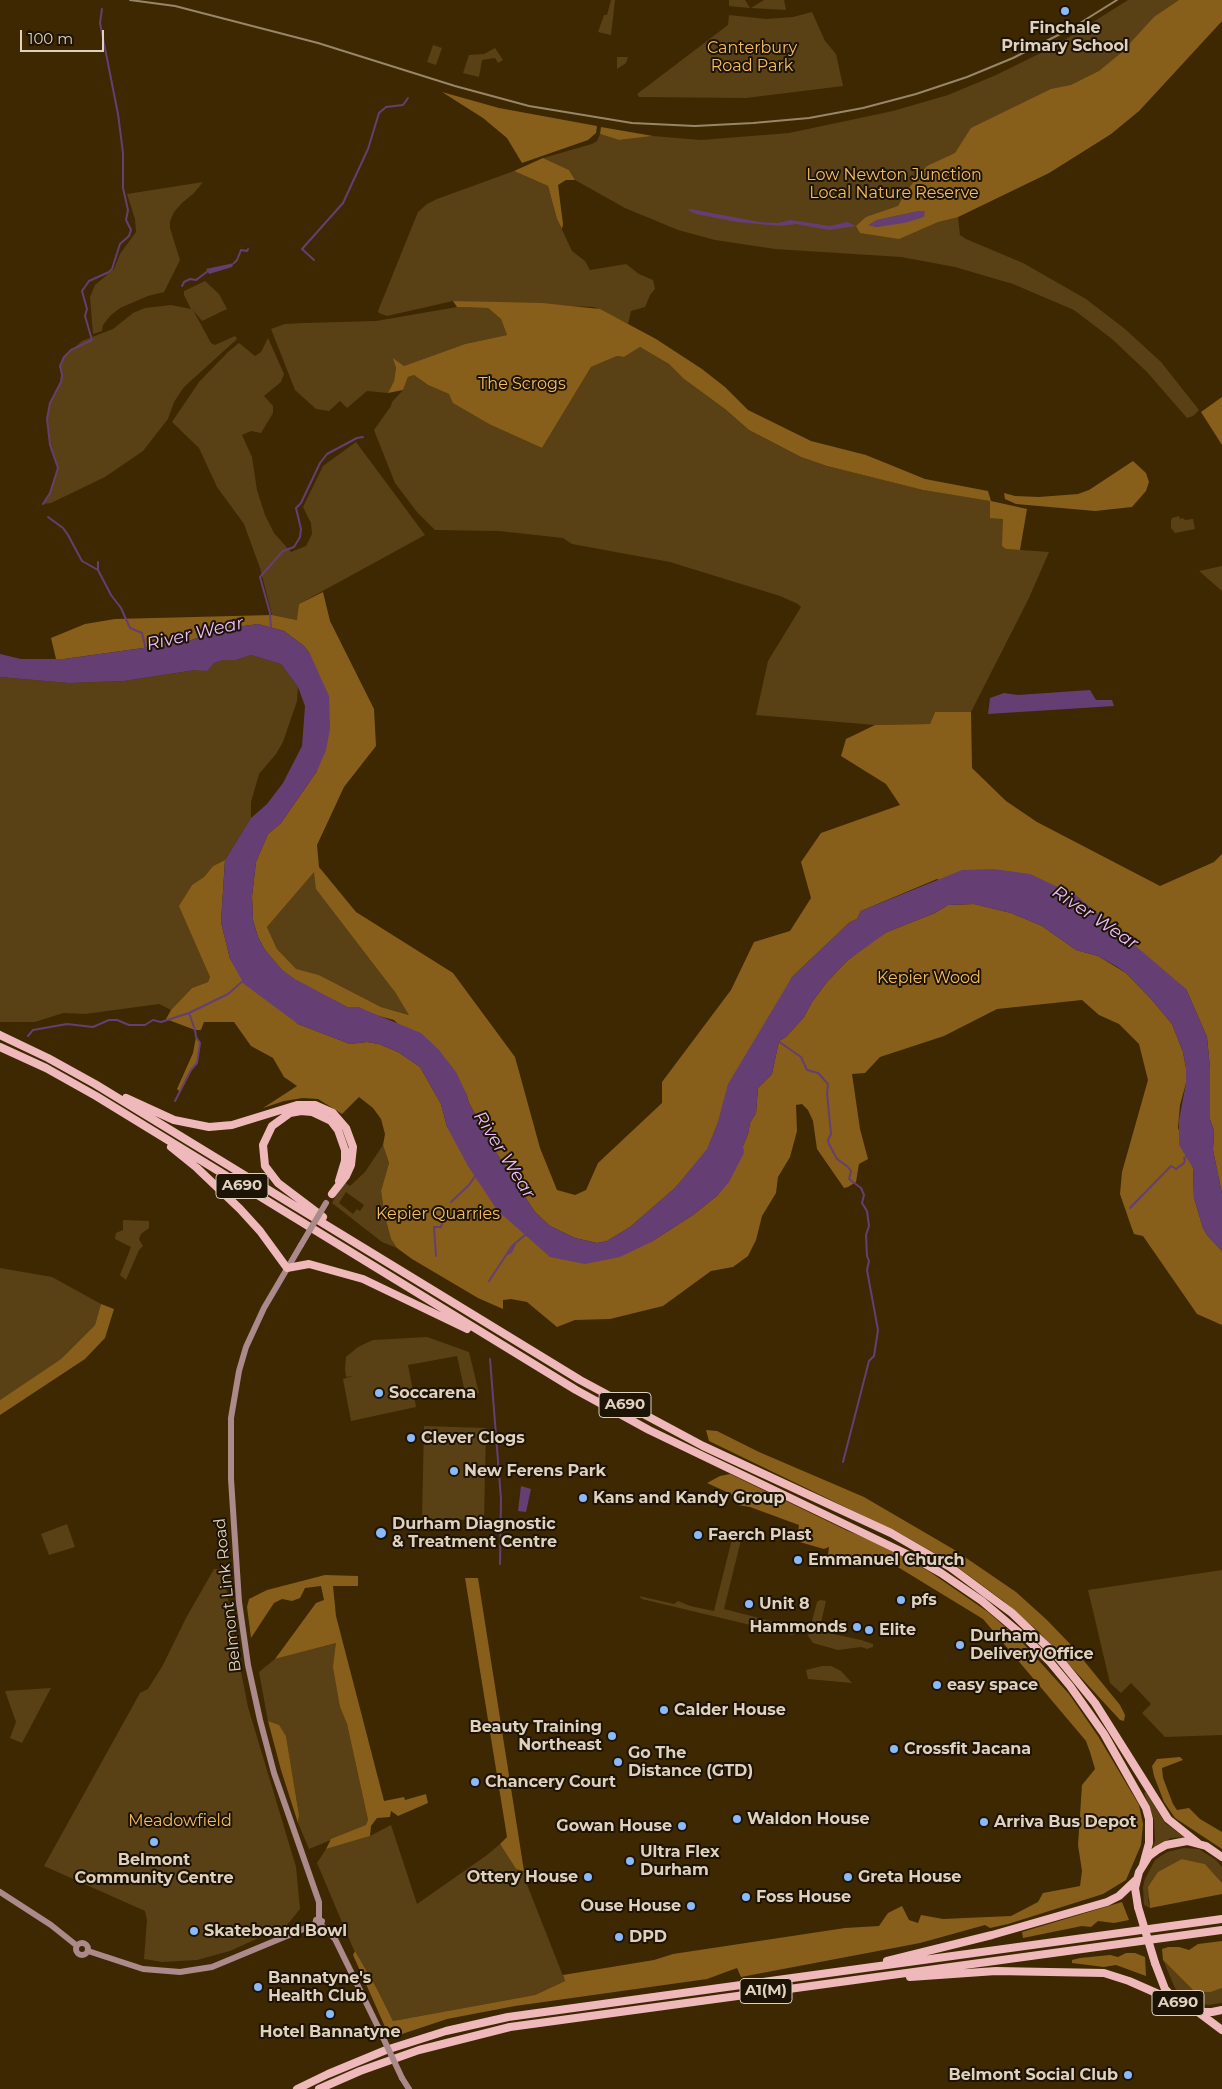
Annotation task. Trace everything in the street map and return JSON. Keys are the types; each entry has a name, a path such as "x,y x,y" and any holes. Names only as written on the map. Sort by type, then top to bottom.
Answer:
{"highway":[{"name":"A690","path":"0,1035 48,1058 95,1084 580,1380 703,1446 890,1533 962,1575 1012,1612 1061,1661 1113,1729 1160,1809 1168,1819 1198,1843 1221,1856"},
{"name":"A690","path":"0,1047 46,1068 144,1126 576,1390 649,1430 913,1557 957,1583 1006,1620 1044,1657 1070,1686 1104,1734 1142,1797 1149,1819 1150,1831 1147,1854 1137,1879 1136,1898 1156,1963 1165,1989 1179,2003 1198,2012 1222,2030"},
{"path":"95,1084 174,1120 197,1126 232,1125 297,1105 315,1105 333,1113 346,1128 353,1147 351,1165 346,1176 332,1194"},
{"path":"338,1185 345,1161 345,1150 341,1134 331,1121 312,1112 301,1111 290,1113 272,1126 263,1145 265,1166 271,1175 345,1236"},
{"path":"144,1126 220,1188 260,1231 287,1268 309,1264 363,1279 522,1358"},
{"name":"A690","path":"1143,1865 1153,1853 1166,1845 1182,1841 1198,1843"},
{"path":"849,1970 992,1935 1099,1904 1119,1896 1137,1879"},
{"name":"A1(M)","path":"297,2089 386,2050 416,2040 508,2017 1222,1919"},
{"name":"A1(M)","path":"319,2089 389,2060 449,2041 487,2032 850,1980 1222,1930"},
{"path":"850,1980 996,1971 1104,1973 1129,1981 1179,2003"},
{"name":"A690","path":"1198,2012 1222,2010"}],"street":[{"name":"Belmont Link Road","path":"319,1923 319,1902 274,1773 248,1666 239,1602 230,1479 231,1418 239,1371 246,1347 264,1308 332,1194"},
{"path":"0,1892 51,1925 76,1945 84,1942 88,1946 88,1951 143,1968 180,1972 212,1967 319,1923 335,1938 409,2089"}],"green space":[{"path":"611,0 615,0 611,35 598,32 604,15 607,15"},
{"path":"729,0 745,0 750,8 729,6"},
{"path":"764,0 784,0 786,10 751,8"},
{"name":"Low Newton Junction Local Nature Reserve","path":"1128,0 1222,0 1222,21 1139,111 1111,134 1049,173 958,217 960,235 1023,263 1086,299 1125,329 1161,362 1199,410 1193,416 1187,418 1147,372 1112,339 1074,310 1013,284 955,267 901,257 775,249 715,240 678,230 625,208 575,180 569,170 543,158 592,144 597,141 600,134 619,140 653,136 701,140 789,133 893,111 948,95 996,75 1055,46"},
{"path":"1179,0 1222,0 1222,21 1139,111 1111,134 1049,173 958,217 938,222 899,239 860,233 856,226 866,217 898,206 908,189 927,166 955,153 971,128 1051,89 1071,85 1099,71 1121,53 1154,17","holes":["919,211 877,227 869,225 877,220"]},
{"name":"Canterbury Road Park","path":"812,12 825,41 836,54 843,86 746,98 639,97 637,94 728,25 729,15 766,19 793,17"},
{"path":"433,45 442,48 436,65 427,62"},
{"path":"495,48 503,60 498,63 495,58 482,60 479,77 463,73 469,55 484,54"},
{"path":"617,57 628,57 626,63 617,69"},
{"path":"442,92 499,108 597,126 596,133 588,140 522,163 507,138 483,118"},
{"path":"601,127 653,136 619,140 600,134"},
{"path":"543,158 569,170 575,180 566,180 558,185 562,229 557,219 548,186 514,171"},
{"path":"514,171 548,186 557,219 572,251 585,261 590,270 626,264 639,274 653,280 655,289 645,307 631,311 628,324 594,307 453,301 387,316 379,313 378,311 418,212 427,204 437,199"},
{"path":"203,182 174,212 170,221 170,228 180,260 164,292 148,296 120,308 110,316 103,325 102,331 93,334 90,297 95,285 114,269 120,254 136,232 135,219 127,194"},
{"path":"205,281 219,294 227,309 202,321 193,310 211,343 215,345 235,336 237,339 184,387 174,402 168,419 143,451 105,477 51,503 43,504 50,493 58,468 50,445 47,419 50,403 61,382 60,366 64,357 82,341 113,329 133,313 145,308 171,305 191,309 184,291"},
{"name":"The Scrogs","path":"453,301 542,303 600,309 656,339 702,369 725,387 748,410 811,441 866,455 925,479 988,491 991,501 1027,509 1020,550 1006,549 1002,546 1003,519 990,518 990,501 923,490 827,466 801,457 749,430 725,409 684,379 669,364 640,347 624,357 617,356 591,367 542,448 491,425 453,403 449,394 428,385 414,375 408,377 403,390 388,393 394,381 396,368 393,358 404,366 465,344 507,335 501,319 488,308 457,307"},
{"path":"457,307 488,308 501,319 507,335 465,344 404,366 394,359 396,368 394,381 388,393 367,391 347,408 340,401 329,411 316,409 295,390 271,329 285,324 376,321"},
{"path":"268,338 284,374 281,382 264,396 273,406 273,413 261,433 251,431 242,435 252,457 257,490 265,515 274,533 291,552 306,546 312,534 311,523 303,507 323,466 356,442 425,535 299,604 298,620 272,615 260,568 244,524 217,487 199,448 172,422 199,382 228,352 239,343 255,356 261,352"},
{"path":"640,347 669,364 684,379 725,409 749,430 801,457 827,466 923,490 991,501 1003,519 1006,549 1049,552 1029,598 971,712 935,712 930,724 875,725 756,715 768,661 801,607 798,604 780,596 670,562 572,544 563,538 499,531 435,530 417,512 395,483 374,430 392,402 403,390 408,377 414,375 428,385 449,394 491,425 542,448 591,367 617,356 624,357"},
{"path":"1222,397 1222,445 1201,412"},
{"path":"1133,461 1146,473 1149,482 1146,491 1132,507 1095,511 1016,504 1005,499 1004,493 1015,496 1039,497 1078,494 1089,490"},
{"path":"1179,516 1180,519 1193,519 1195,529 1175,533 1171,528 1171,521 1172,518"},
{"path":"1222,566 1222,591 1199,571"},
{"path":"323,592 330,621 374,709 376,746 344,787 317,845 319,867 356,912 453,973 515,1057 540,1148 557,1190 575,1195 586,1190 598,1163 662,1103 662,1082 731,990 754,942 790,931 811,898 801,862 821,833 900,805 886,784 841,756 846,739 875,725 930,724 935,712 971,712 972,768 1006,801 1037,822 1160,886 1214,862 1222,854 1222,1194 1213,1150 1214,1131 1210,1119 1210,1068 1207,1037 1186,989 937,879 861,911 857,919 850,922 792,977 717,1125 707,1150 675,1188 630,1227 607,1241 597,1243 575,1238 550,1226 535,1212 497,1154 469,1103 466,1093 394,1020 372,1014 358,1007 347,1007 295,980 282,970 265,950 258,937 253,920 252,896 256,862 268,834 281,823 317,771 310,654 304,646 284,631 258,624 222,629 186,642 56,659 51,638 85,624 115,619 272,615 297,620 299,604","holes":["314,872 316,889 395,992 409,1015 381,1007 319,975 296,969 277,949 267,927"]},
{"path":"251,655 281,664 298,687 297,701 283,742 276,754 259,774 251,802 251,818 225,860 213,866 204,877 192,885 180,906 210,977 208,982 192,988 171,1010 159,1004 85,1014 63,1013 35,1022 0,1022 0,677 69,683 124,681 195,670 207,670 214,663 223,660 236,660"},
{"path":"225,860 221,922 230,959 298,1024 350,1044 367,1042 379,1044 398,1052 420,1067 441,1104 447,1127 550,1257 651,1242 693,1215 718,1195 743,1146 750,1123 756,1113 758,1088 772,1074 779,1041 786,1037 804,1017 812,1002 827,982 847,961 871,942 887,932 935,913 948,905 974,904 1011,913 1042,926 1076,950 1098,956 1126,973 1172,1024 1183,1052 1186,1068 1186,1083 1180,1105 1178,1128 1193,1168 1194,1198 1203,1228 1222,1251 1222,1325 1197,1314 1143,1236 1134,1234 1120,1194 1122,1172 1148,1080 1139,1044 1119,1024 1099,1015 1082,1000 997,1009 944,1036 880,1057 865,1073 852,1074 860,1129 868,1159 859,1164 856,1182 848,1187 844,1188 817,1149 813,1121 808,1110 802,1104 796,1105 797,1131 790,1157 778,1177 776,1193 762,1216 756,1240 748,1256 733,1267 711,1271 663,1306 610,1319 575,1320 557,1327 527,1302 511,1299 503,1300 503,1309 478,1298 412,1259 397,1248 391,1239 381,1191 389,1163 383,1145 385,1134 381,1119 373,1108 359,1097 342,1114 318,1099 303,1098 284,1101 263,1108 297,1086 284,1077 273,1058 251,1046 234,1022 204,1022 201,1030 195,1030 166,1019 171,1010 192,988 208,982 210,977 179,906 192,885 204,877 213,866"},
{"path":"314,871 410,1015 381,1007 319,975 296,970 277,949 267,927"},
{"path":"196,1037 200,1043 197,1063 191,1070 180,1092 177,1089 193,1053"},
{"path":"383,1145 389,1163 381,1191 391,1239 397,1248 382,1242 332,1203 344,1182 350,1186 365,1172","holes":["346,1192 364,1205 360,1211 357,1209 353,1214 339,1203"]},
{"path":"123,1220 149,1221 149,1228 141,1234 139,1239 143,1246 139,1250 126,1280 120,1275 131,1247 115,1239 116,1233 123,1230"},
{"path":"0,1268 52,1277 101,1304 95,1325 61,1359 0,1400"},
{"path":"101,1304 114,1309 105,1338 85,1359 0,1415 0,1400 61,1359 95,1325"},
{"path":"427,1337 469,1352 479,1393 466,1397 457,1356 408,1365 416,1407 351,1421 343,1379 353,1376 346,1377 346,1357 358,1347 373,1340"},
{"name":"New Ferens Park","path":"424,1426 486,1428 484,1520 422,1519"},
{"path":"706,1430 717,1431 759,1452 864,1497 953,1549 1016,1592 1071,1645 1120,1705 1125,1715 1124,1721 1120,1720 1039,1632 1002,1600 952,1563 901,1534 709,1441"},
{"path":"730,1474 848,1531 887,1547 930,1572 988,1612 1021,1641 1069,1694 1098,1736 1139,1805 1143,1824 1141,1845 1126,1880 1103,1894 990,1928 985,1925 920,1943 741,1977 737,1968 707,1979 515,2006 447,2019 390,2038 353,1955 355,1951 393,2021 535,1995 565,1981 563,1975 654,1960 673,1954 845,1928 879,1926 888,1913 902,1906 909,1920 918,1923 921,1915 943,1919 1011,1916 1038,1902 1043,1893 1080,1886 1082,1871 1078,1845 1082,1785 1095,1769 1090,1752 1086,1741 983,1619 883,1558 879,1563 868,1559 865,1564 828,1555 829,1547 824,1549 796,1541 799,1525 750,1507 738,1505 731,1494 707,1483 720,1476"},
{"path":"67,1524 75,1547 49,1555 41,1534"},
{"path":"733,1535 741,1540 724,1609 778,1623 778,1626 799,1631 797,1633 792,1635 642,1599 639,1596 674,1604 678,1601 690,1606 714,1611"},
{"name":"Meadowfield","path":"214,1569 223,1569 248,1707 296,1867 300,1909 287,1925 230,1951 197,1960 162,1962 144,1959 147,1920 145,1911 44,1866 140,1693 148,1689 163,1665 186,1618"},
{"path":"1222,1570 1222,1735 1165,1737 1142,1713 1151,1704 1131,1683 1121,1693 1110,1683 1088,1590"},
{"path":"325,1575 358,1576 358,1586 333,1586 336,1616 384,1801 404,1797 405,1800 426,1794 428,1803 398,1816 391,1811 390,1817 377,1818 371,1826 370,1836 326,1849 331,1839 366,1825 368,1820 347,1724 340,1707 333,1667 336,1643 275,1659 316,1603 324,1600 321,1586 305,1588 300,1598 292,1601 282,1599 274,1603 251,1638 247,1607 249,1599 267,1590"},
{"path":"465,1578 478,1578 524,1871 516,1869 500,1844 507,1837"},
{"path":"820,1600 826,1601 819,1631 861,1640 873,1644 873,1647 838,1650 813,1643 808,1636 817,1602"},
{"path":"336,1643 340,1707 347,1724 368,1820 367,1825 309,1849 298,1823 299,1815 286,1736 279,1726 268,1721 259,1672 275,1659"},
{"path":"831,1666 841,1671 852,1683 808,1679 806,1670"},
{"path":"51,1688 22,1743 10,1738 16,1722 5,1691"},
{"path":"268,1721 279,1725 286,1736 299,1815 298,1823 281,1770"},
{"path":"1180,1757 1183,1760 1162,1768 1163,1778 1173,1804 1177,1810 1189,1808 1200,1819 1222,1832 1222,1849 1175,1818 1164,1802 1152,1766 1157,1759"},
{"path":"1146,1792 1165,1823 1184,1837 1171,1838 1153,1848 1155,1840 1154,1819 1144,1793"},
{"path":"391,1825 417,1904 500,1844 516,1869 524,1871 526,1882 565,1981 535,1995 393,2021 353,1948 317,1863 326,1849 370,1836"},
{"path":"1184,1848 1199,1849 1216,1860 1222,1867 1222,1883 1205,1864 1182,1859 1148,1900 1150,1908 1144,1905 1143,1887 1155,1860 1167,1852"},
{"path":"1182,1859 1205,1864 1222,1883 1222,1894 1150,1908 1148,1887 1158,1872"},
{"path":"1122,1902 1129,1920 1114,1923 1098,1921 1091,1927 1082,1926 1023,1938 1022,1932"},
{"path":"1222,1941 1222,1988 1211,1992 1195,1992 1163,1960 1162,1949 1168,1947 1179,1947 1189,1950 1198,1944"},
{"path":"1126,1953 1135,1953 1145,1957 1146,1976 1116,1965 1104,1967 1072,1963 1072,1960 1080,1958 1110,1955 1118,1957"},
{"path":"1163,1960 1195,1992 1211,1992 1222,1988 1222,2003 1208,2005 1185,1998 1175,1988"}],"water":[{"path":"688,210 760,222 778,223 791,220 830,226 847,222 856,226 829,230 796,224 780,226 737,222 696,214"},
{"path":"925,211 924,217 904,223 877,227 868,225 877,220"},
{"path":"234,263 232,267 209,274 206,269"},
{"name":"River Wear","path":"258,624 284,631 304,646 310,654 329,696 330,729 326,750 317,771 281,823 268,834 256,862 252,896 253,920 258,937 265,950 282,970 295,979 347,1007 358,1007 421,1033 439,1050 456,1072 469,1103 497,1154 535,1212 550,1226 575,1238 597,1243 607,1241 630,1227 675,1188 707,1149 717,1125 728,1084 792,977 850,922 857,919 861,911 962,870 994,869 1030,874 1077,896 1186,989 1207,1037 1210,1068 1210,1119 1214,1131 1213,1150 1222,1194 1222,1251 1203,1228 1194,1198 1193,1168 1179,1145 1179,1120 1186,1083 1186,1068 1183,1052 1172,1024 1126,973 1116,966 1098,956 1076,950 1042,926 1011,913 974,904 948,905 935,913 887,932 847,961 827,982 812,1002 804,1017 786,1037 779,1041 772,1074 758,1088 756,1113 750,1123 743,1146 744,1153 729,1182 718,1195 693,1215 651,1242 620,1257 585,1264 550,1257 497,1210 468,1166 447,1127 441,1104 420,1067 398,1052 379,1044 367,1042 350,1044 298,1024 244,984 230,959 221,922 225,860 251,818 267,804 283,783 302,746 305,706 298,687 281,664 251,655 236,660 223,660 214,663 207,671 195,670 124,681 69,683 0,677 0,654 21,659 64,659 186,642 222,629"},
{"path":"1090,690 1096,700 1112,700 1114,706 988,714 990,698 1004,693 1018,695"},
{"path":"521,1486 531,1489 526,1512 518,1511"}],"waterway":[{"path":"43,504 50,493 58,468 50,445 47,419 50,403 61,382 60,366 64,357 71,350 92,340 85,316 87,309 82,291 89,281 112,269 120,244 129,236 131,230 126,220 128,210 123,188 123,153 118,114 100,23 102,9"},
{"path":"314,260 302,249 343,203 368,149 379,113 386,107 403,105 408,98"},
{"path":"234,263 241,250 247,251 248,249"},
{"path":"182,286 184,282 190,279 196,280 208,271"},
{"path":"271,628 270,613 260,577 283,551 294,547 300,537 301,529 296,508 301,503 320,463 327,454 357,438 363,437"},
{"name":"River Wear","path":"48,517 63,528 82,561 98,570 111,595 121,608 130,628 142,633 146,650"},
{"path":"98,562 98,570"},
{"path":"28,1036 33,1030 67,1024 93,1027 109,1020 117,1020 129,1025 145,1025 153,1020 161,1022 189,1013 228,994 244,980"},
{"path":"175,1101 191,1070 197,1063 200,1043 196,1037 189,1013"},
{"path":"778,1041 801,1057 807,1070 818,1073 828,1084 827,1093 831,1134 828,1140 829,1144 837,1159 851,1171 849,1179 861,1188 864,1195 862,1203 867,1211 869,1226 866,1235 869,1261 867,1270 878,1330 874,1356 869,1361 843,1462"},
{"path":"1130,1208 1171,1166 1176,1169 1184,1163 1184,1158 1187,1156"},
{"path":"451,1202 469,1185 476,1175"},
{"path":"436,1256 434,1227 441,1227 445,1210"},
{"path":"489,1281 512,1246 525,1235"},
{"path":"508,1254 515,1244"},
{"path":"490,1359 501,1499 500,1564"}],"railway":[{"path":"130,0 175,6 318,43 455,86 529,106 632,123 695,126 809,118 863,108 916,94 967,77 1013,58 1072,28 1117,0"}],"place":[{"name":"Finchale Primary School","path":"1065,11"},
{"name":"Soccarena","path":"379,1393"},
{"name":"Clever Clogs","path":"411,1438"},
{"name":"New Ferens Park","path":"454,1471"},
{"name":"Kans and Kandy Group","path":"583,1498"},
{"name":"Durham Diagnostic & Treatment Centre","path":"381,1533"},
{"name":"Faerch Plast","path":"698,1535"},
{"name":"Emmanuel Church","path":"798,1560"},
{"name":"pfs","path":"901,1600"},
{"name":"Unit 8","path":"749,1604"},
{"name":"Hammonds","path":"857,1627"},
{"name":"Elite","path":"869,1630"},
{"name":"Durham Delivery Office","path":"960,1645"},
{"name":"easy space","path":"937,1685"},
{"name":"Calder House","path":"664,1710"},
{"name":"Beauty Training Northeast","path":"612,1736"},
{"name":"Crossfit Jacana","path":"894,1749"},
{"name":"Go The Distance (GTD)","path":"618,1762"},
{"name":"Chancery Court","path":"475,1782"},
{"name":"Waldon House","path":"737,1819"},
{"name":"Arriva Bus Depot","path":"984,1822"},
{"name":"Gowan House","path":"682,1826"},
{"name":"Belmont Community Centre","path":"154,1842"},
{"name":"Ultra Flex Durham","path":"630,1861"},
{"name":"Ottery House","path":"588,1877"},
{"name":"Greta House","path":"848,1877"},
{"name":"Foss House","path":"746,1897"},
{"name":"Ouse House","path":"691,1906"},
{"name":"Skateboard Bowl","path":"194,1931"},
{"name":"DPD","path":"619,1937"},
{"name":"Bannatyne's Health Club","path":"258,1987"},
{"name":"Hotel Bannatyne","path":"330,2014"},
{"name":"Belmont Social Club","path":"1128,2075"}],"park label":[{"name":"Kepier Wood","path":"929,978"},
{"name":"Kepier Quarries","path":"438,1214"}]}
